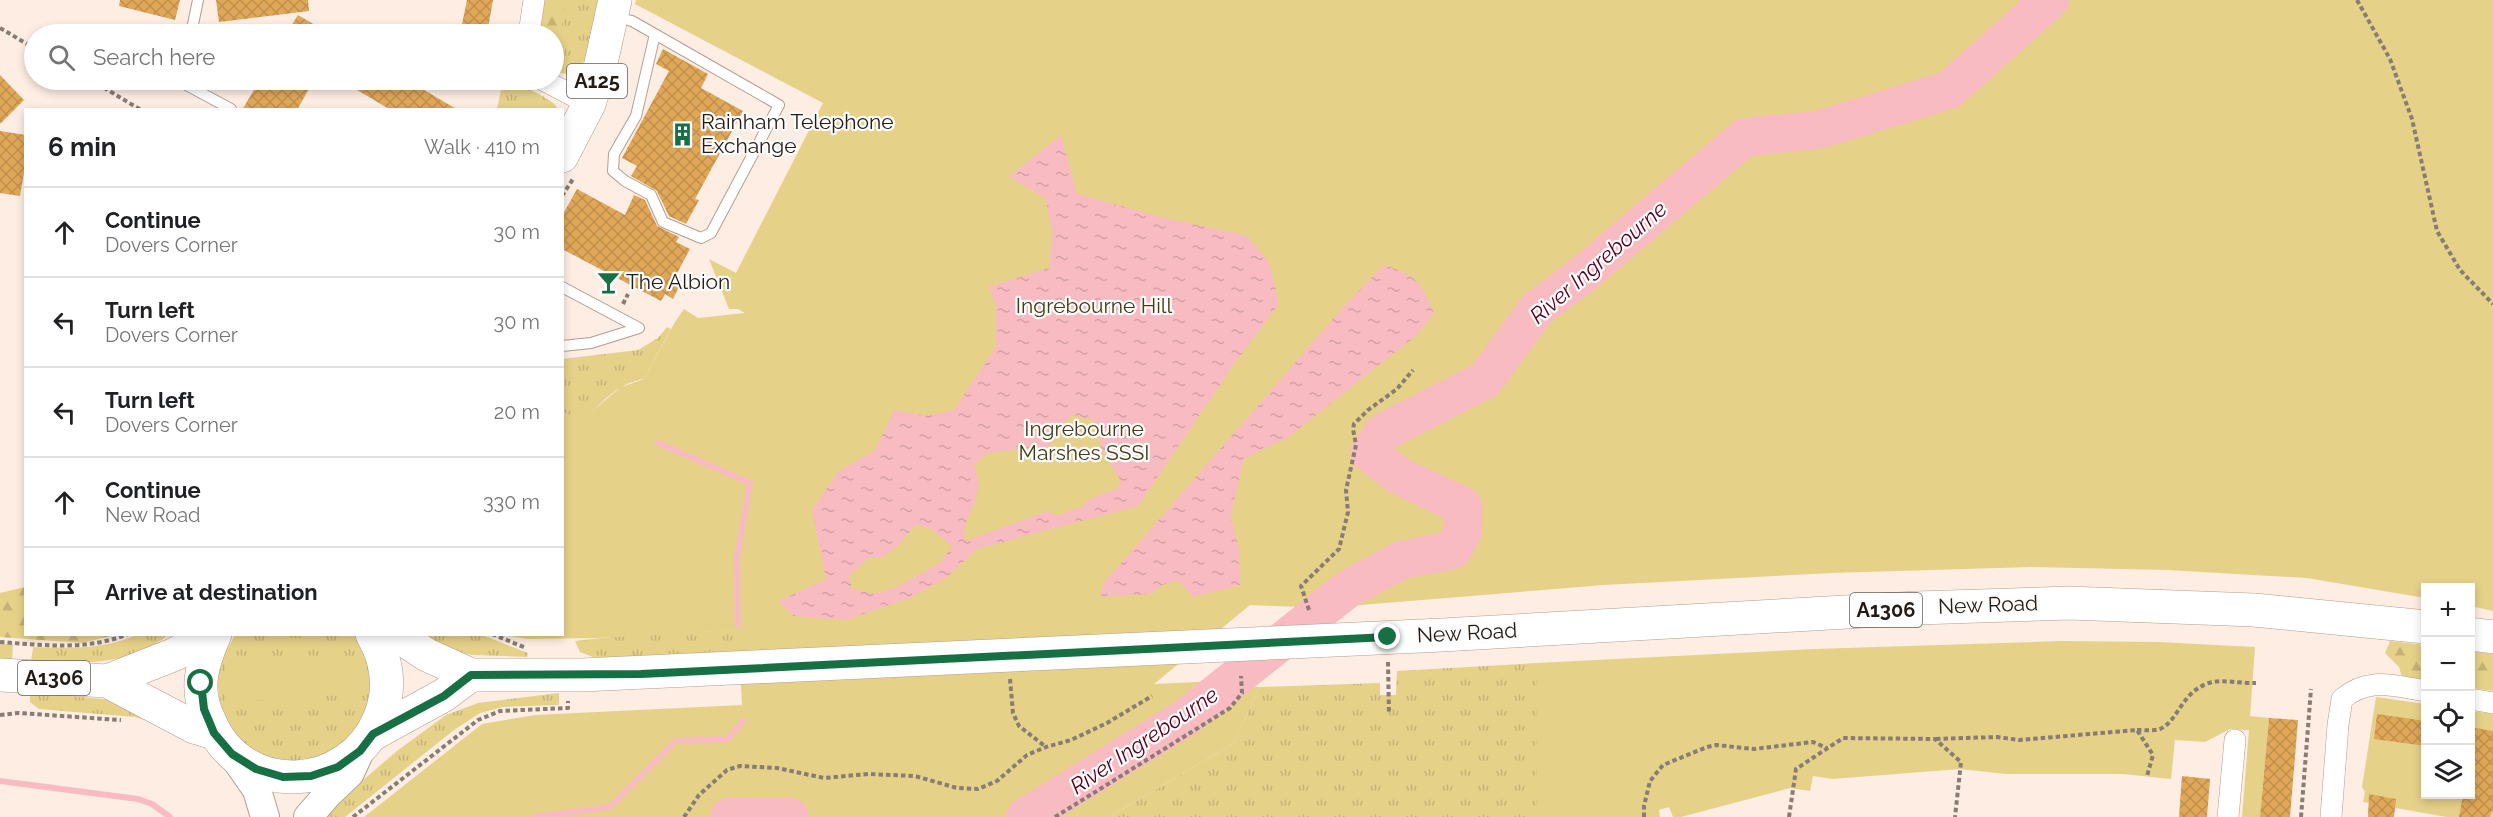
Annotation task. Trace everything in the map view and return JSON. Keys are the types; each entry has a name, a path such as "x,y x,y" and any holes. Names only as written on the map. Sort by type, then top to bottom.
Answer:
{"main road":[{"name":"A125","path":"565,176 599,72 613,8"},
{"name":"New Road","path":"398,636 427,656 471,675 641,674 1130,648 1383,638 1917,608 2069,603 2254,610 2421,627"},
{"path":"2475,635 2493,637"},
{"name":"A1306","path":"0,675 107,681 173,655 211,636"},
{"path":"214,636 205,658 201,683 204,709 223,743 257,790 265,817"},
{"path":"308,817 350,773 386,701 387,674 380,647 373,636"},
{"path":"223,743 256,769 283,777 311,776 338,767 367,743 444,696 471,675"},
{"name":"A1306","path":"107,681 223,743"}],"street":[{"path":"530,24 534,0"},
{"path":"562,90 589,104"},
{"path":"2331,817 2342,699 2354,689 2373,683 2421,690"},
{"path":"2475,700 2493,703"},
{"path":"2228,817 2235,740"}],"lane":[{"path":"193,24 198,0"},
{"path":"613,8 779,105 711,233 701,238 663,222 651,195 625,181 613,171 614,154 636,116 655,34"},
{"path":"196,90 229,108"},
{"path":"564,288 639,328 591,343 564,346"}],"path":[{"path":"2357,0 2390,59 2412,119 2437,231 2460,270 2493,304"},
{"path":"0,28 24,42"},
{"path":"109,90 140,108"},
{"path":"1309,610 1302,586 1336,554 1348,513 1346,489 1356,445 1354,424 1368,410 1397,389 1413,370"},
{"path":"0,642 89,646 107,643 123,636"},
{"path":"1383,638 1389,714"},
{"path":"1055,817 1230,708 1242,693 1241,676"},
{"path":"1789,817 1796,769 1843,738 1935,739 1997,736 2019,740 2159,729 2169,722 2188,694 2206,684 2215,682 2256,683"},
{"path":"2301,817 2311,688"},
{"path":"684,817 699,795 727,770 740,766 777,768 824,778 868,774 915,776 957,788 978,789 998,781 1027,755 1071,740 1107,723 1152,696"},
{"path":"1012,698 1013,713 1019,726 1046,747"},
{"path":"353,817 478,720 500,711 568,708"},
{"path":"0,715 36,714 127,721"},
{"path":"2137,730 2153,755 2147,776"},
{"path":"1935,739 1961,762 1955,817"},
{"path":"1644,817 1644,806 1650,781 1663,765 1707,747 1754,749 1813,742 1827,748"},
{"path":"2304,787 2312,787"}],"green space":[{"path":"540,0 600,0 588,51 583,63 576,71 564,73 564,24 550,24"},
{"path":"540,0 566,0 562,24 537,24"},
{"path":"636,0 2493,0 2493,611 2475,607 2475,583 2421,583 2421,597 2307,578 2167,570 2031,567 1831,573 1604,585 1324,608 1250,605 1154,684 1198,682 1259,687 1234,743 1109,817 364,817 482,724 535,715 742,705 738,630 598,638 528,639 509,636 564,636 564,413 584,418 621,387 644,379 684,309 698,318 745,313 738,309 729,309 709,259 736,273 823,103 635,4"},
{"path":"501,90 531,90 557,108 497,108"},
{"path":"667,327 671,329 644,379 619,389 584,419 564,413 564,359 638,350 658,338"},
{"path":"24,587 24,636 111,636 82,643 0,637 0,593"},
{"path":"1231,604 1217,627 642,657 593,657 580,652 575,641 620,636"},
{"path":"134,636 166,636 137,653 120,658 85,663 31,663 33,647 73,648 98,646"},
{"path":"234,636 357,636 365,647 373,697 350,742 304,763 263,756 238,739 222,713 217,682 220,662"},
{"path":"413,636 485,636 528,653 527,657 452,652"},
{"path":"284,638 301,638 302,659 367,659 367,695 303,696 304,722 284,722 284,700 225,701 225,662 284,661"},
{"path":"2061,641 2159,642 2255,647 2250,716 2269,718 2260,817 2242,817 2249,730 2230,729 2205,742 2175,740 2171,779 2123,774 2006,774 1960,769 1832,779 1813,776 1810,791 1790,788 1681,817 1673,817 1669,807 1659,810 1660,817 1537,817 1537,663 1815,649"},
{"path":"2390,641 2421,645 2421,680 2402,677 2399,667 2385,653"},
{"path":"0,644 13,644 12,662 0,661"},
{"path":"2475,652 2493,654 2493,691 2475,689"},
{"path":"1537,663 1537,817 1109,817 1234,743 1259,687 1380,683 1380,695 1396,695 1397,671"},
{"path":"30,692 112,700 171,728 135,717 39,709 30,702"},
{"path":"559,693 559,705 503,707 480,713 454,730 345,817 320,817 397,751 446,715 478,703"},
{"path":"2376,697 2421,703 2421,799 2475,799 2475,712 2493,714 2493,817 2446,817 2363,802 2365,792 2362,787"}],"water":[{"path":"1061,135 1077,194 1161,217 1247,236 1269,262 1279,304 1234,364 1138,506 977,549 946,578 910,598 846,620 793,616 779,601 826,579 812,510 838,472 875,450 895,410 925,416 954,410 996,347 996,305 989,287 1049,268 1052,231 1045,198 1009,177","holes":["1072,415 1094,420 1103,453 1120,479 1119,488 1088,500 1084,506 1056,516 1048,511 966,541 964,534 966,521 978,489 975,464 987,453 1031,448 1035,453 1039,451 1052,442 1055,431","915,525 931,529 952,546 941,562 899,586 875,594 852,589 849,576 868,558 883,557 898,546"]},
{"path":"1384,265 1403,272 1416,281 1434,313 1417,335 1287,438 1244,459 1231,515 1239,550 1240,585 1193,597 1178,580 1162,585 1151,594 1101,597 1103,584 1346,304"}],"building":[{"path":"120,0 180,0 175,20 119,6"},
{"path":"216,0 308,0 309,11 219,22"},
{"path":"467,0 493,0 489,24 462,24"},
{"path":"298,15 313,24 292,24"},
{"name":"Rainham Telephone Exchange","path":"663,49 708,74 701,88 743,111 695,199 699,200 686,224 669,216 657,191 631,176 637,166 622,158 669,71 656,64"},
{"path":"0,75 24,100 0,124"},
{"path":"254,90 308,90 298,108 243,108"},
{"path":"357,90 424,90 455,108 388,108"},
{"path":"0,131 24,135 24,173 20,196 0,193"},
{"path":"577,189 625,215 634,195 645,200 657,226 679,237 676,242 690,249 675,277 682,281 673,299 665,294 661,301 564,250 564,212"},
{"path":"2377,714 2421,720 2421,745 2374,739"},
{"path":"2269,718 2298,720 2290,817 2260,817"},
{"path":"2475,728 2493,731 2493,812 2491,811 2490,817 2459,817 2462,799 2475,799"},
{"path":"2182,776 2210,779 2207,817 2179,817"},
{"path":"2369,794 2396,799 2394,817 2368,817"}],"waterway":[{"name":"River Ingrebourne","path":"1025,817 1185,718 1349,588 1402,560 1453,550 1463,531 1463,506 1399,476 1369,453 1383,432 1485,380 1537,309 1581,276 1745,137 1818,130 1949,90 2050,0"},
{"path":"658,443 750,483 737,558 738,625"},
{"path":"534,817 610,807 676,741 728,739 743,721"},
{"path":"0,781 138,799 152,804 170,817"},
{"name":"River Ingrebourne","path":"729,817 790,817"}],"place":[{"name":"Rainham Telephone Exchange","path":"683,134"},
{"name":"The Albion","path":"608,282"}],"route":[{"path":"201,683 204,709 214,733 232,754 256,769 283,777 311,776 338,767 360,751 373,734 444,696 471,675 641,674 1388,637"}],"park label":[{"name":"Ingrebourne Hill","path":"1094,306"},
{"name":"Ingrebourne Marshes SSSI","path":"1084,441"}]}
